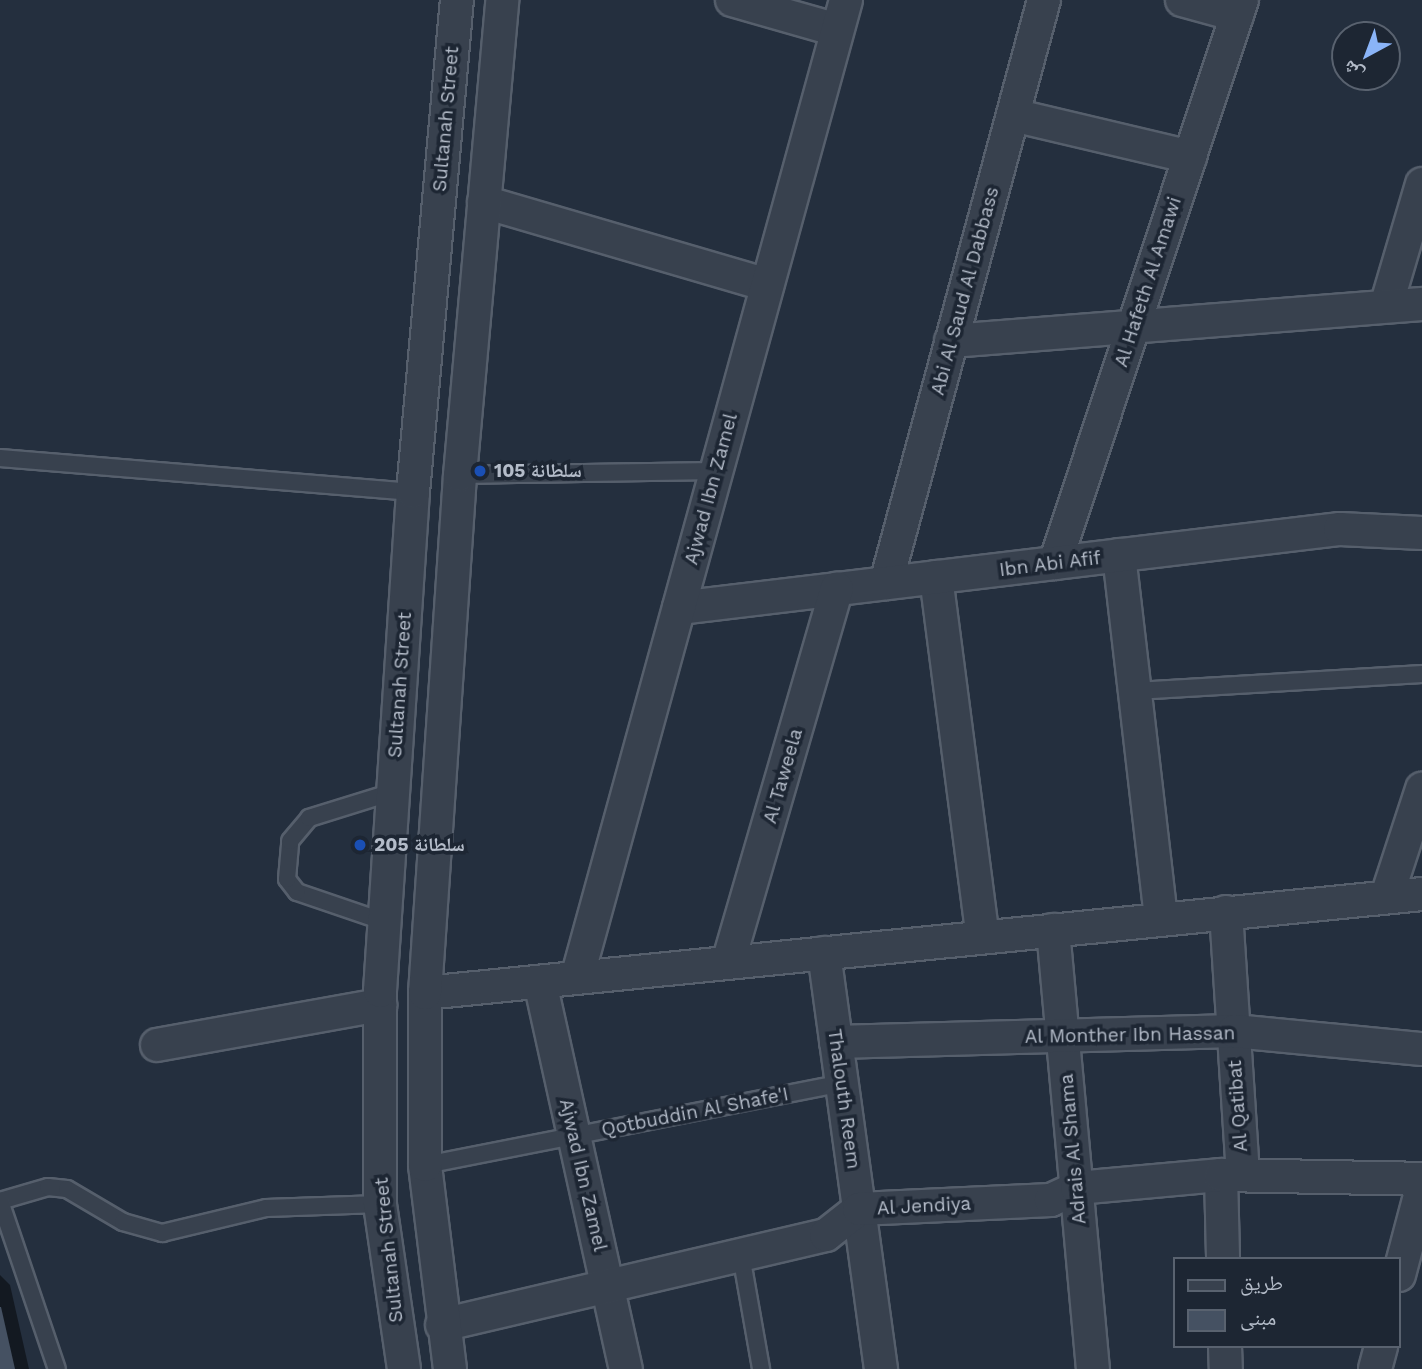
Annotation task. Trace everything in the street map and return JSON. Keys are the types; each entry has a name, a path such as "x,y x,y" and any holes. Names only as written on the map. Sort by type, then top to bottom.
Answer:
{"street":[{"name":"Sultanah Street","path":"404,1369 380,1204 380,1005 413,492 457,0"},
{"path":"450,1369 442,1325 425,1165 425,993 460,475 502,0"},
{"path":"732,0 837,30"},
{"name":"Ajwad Ibn Zamel","path":"577,978 846,0"},
{"name":"Abi Al Saud Al Dabbass","path":"886,583 1044,0"},
{"path":"1182,0 1240,7"},
{"name":"Al Hafeth Al Amawi","path":"1055,563 1240,7"},
{"path":"1013,115 1190,156"},
{"path":"1387,303 1422,184"},
{"path":"484,202 767,285"},
{"path":"951,341 1387,303 1422,304"},
{"name":"Ibn Abi Afif","path":"679,608 1340,529 1422,533"},
{"path":"1119,555 1161,919"},
{"path":"936,577 983,937"},
{"name":"Al Taweela","path":"728,963 837,589"},
{"path":"1387,896 1422,789"},
{"path":"425,993 1422,894"},
{"name":"Al Qatibat","path":"1223,1257 1232,1174 1234,1031 1226,912"},
{"name":"Adrais Al Shama","path":"1053,930 1093,1369"},
{"name":"Thalouth Reem","path":"824,953 881,1369"},
{"name":"Ajwad Ibn Zamel","path":"540,982 626,1369"},
{"path":"157,1045 380,1005"},
{"name":"Al Monther Ibn Hassan","path":"836,1042 1234,1031 1422,1049"},
{"name":"Al Jendiya","path":"442,1325 826,1235 859,1209 1051,1200 1077,1188 1232,1174 1422,1179"},
{"path":"1401,1267 1422,1188"},
{"path":"1225,1348 1226,1369"},
{"path":"1375,1369 1380,1348"}],"lane":[{"path":"0,458 413,492"},
{"path":"460,475 716,471"},
{"path":"1135,691 1422,674"},
{"path":"385,922 297,892 287,879 290,841 309,818 393,792"},
{"name":"Qotbuddin Al Shafe'I","path":"425,1165 842,1083"},
{"path":"57,1369 0,1201 48,1187 67,1189 123,1222 162,1233 267,1208 380,1204"},
{"path":"741,1255 761,1369"}],"building":[{"path":"1,1307 15,1369 0,1369"}],"place":[{"name":"سلطانة 105","path":"480,471"},
{"name":"سلطانة 205","path":"360,845"}]}
